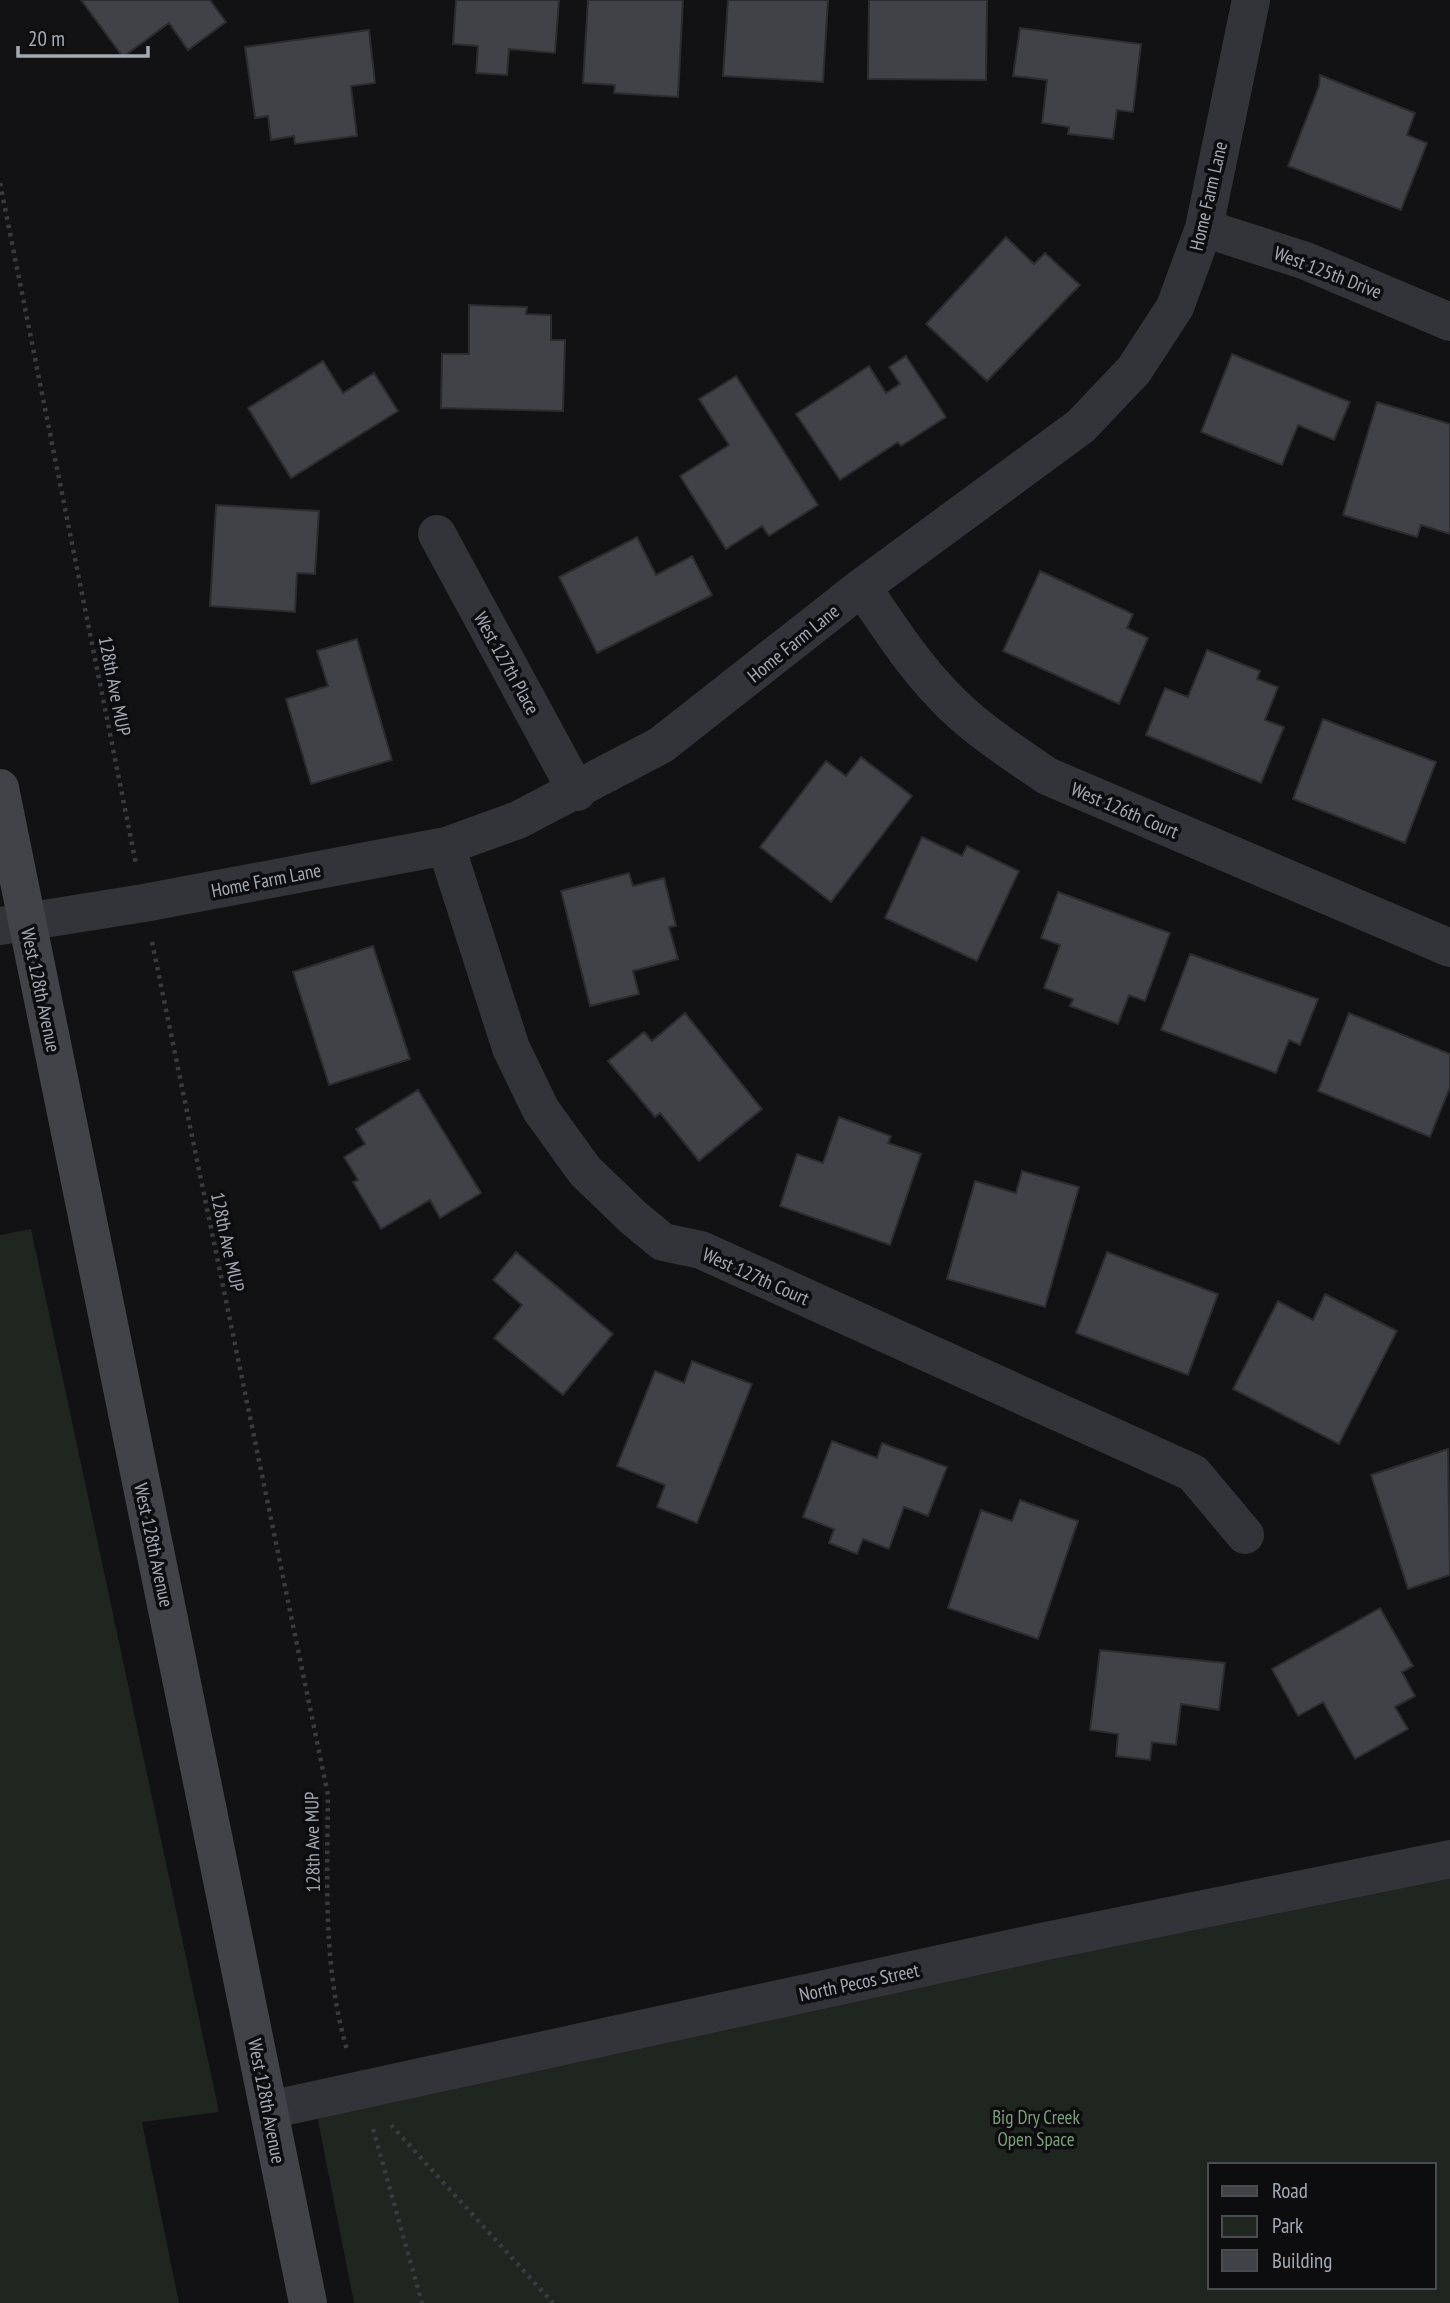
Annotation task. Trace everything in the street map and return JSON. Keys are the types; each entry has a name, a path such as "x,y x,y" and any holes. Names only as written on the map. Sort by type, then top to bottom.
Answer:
{"main road":[{"name":"West 128th Avenue","path":"0,788 14,925 269,2110 308,2303"}],"street":[{"name":"Home Farm Lane","path":"14,925 144,904 446,846 518,820 577,792 661,745 754,676 862,587 1081,426 1134,370 1175,307 1204,228 1251,0"},
{"name":"West 125th Drive","path":"1204,228 1306,261 1450,322"},
{"name":"West 127th Place","path":"437,534 577,792"},
{"name":"West 126th Court","path":"862,587 908,655 945,697 991,738 1047,776 1450,948"},
{"name":"West 127th Court","path":"446,846 511,1048 541,1110 585,1171 635,1219 663,1241 701,1250 1193,1473 1245,1535"},
{"name":"North Pecos Street","path":"269,2110 1041,1942 1450,1858"}],"path":[{"name":"128th Ave MUP","path":"0,183 144,904 328,1795 327,1913 338,2020 385,2166 422,2303"},
{"path":"359,2091 553,2303"}],"green space":[{"path":"31,1229 219,2112 142,2122 179,2303 0,2303 0,1235"},
{"name":"Big Dry Creek Open Space","path":"1450,1862 1450,2303 354,2303 314,2100"}],"building":[{"path":"81,0 210,0 226,22 188,50 169,23 123,57"},
{"path":"456,0 559,0 555,53 509,49 507,75 476,73 478,46 453,44"},
{"path":"588,0 683,0 678,97 614,93 615,85 583,83"},
{"path":"728,0 828,0 823,82 723,76"},
{"path":"869,0 987,0 986,80 868,79"},
{"path":"1020,28 1141,44 1133,112 1117,110 1113,139 1068,134 1069,127 1042,123 1047,80 1013,76"},
{"path":"369,30 375,83 351,86 357,136 295,144 294,136 271,140 268,116 255,118 245,47"},
{"path":"1320,75 1415,113 1407,135 1427,143 1401,210 1288,166 1319,86"},
{"path":"1006,237 1034,264 1045,253 1080,285 987,381 926,324"},
{"path":"469,305 527,307 526,314 551,315 551,340 565,340 563,411 441,408 442,354 469,354"},
{"path":"1232,354 1350,402 1334,440 1298,425 1282,465 1201,432"},
{"path":"906,356 946,417 901,446 898,442 840,480 796,414 869,366 886,393 900,384 889,367"},
{"path":"323,361 343,393 374,373 398,411 291,478 248,408"},
{"path":"736,376 818,505 769,536 762,526 726,549 680,476 729,445 699,399"},
{"path":"1377,402 1450,424 1450,534 1421,525 1417,537 1343,515"},
{"path":"216,505 319,511 315,574 297,573 295,612 210,606"},
{"path":"637,537 656,575 692,556 712,595 597,653 559,577"},
{"path":"1040,571 1133,614 1127,628 1148,638 1119,704 1003,651"},
{"path":"357,639 392,760 311,784 286,699 328,686 317,651"},
{"path":"1207,650 1260,671 1257,679 1278,687 1265,720 1284,727 1261,783 1146,735 1165,688 1188,697"},
{"path":"1323,719 1436,762 1405,843 1293,799"},
{"path":"861,757 912,796 831,902 760,847 826,761 846,776"},
{"path":"922,837 962,856 967,846 1019,871 977,961 885,918"},
{"path":"629,873 633,886 664,878 676,926 669,927 678,959 633,971 639,994 590,1006 561,891"},
{"path":"1058,892 1170,933 1145,1001 1129,995 1118,1024 1070,1006 1073,999 1044,988 1060,945 1041,938"},
{"path":"373,946 410,1059 329,1085 293,972"},
{"path":"1190,954 1318,999 1300,1045 1289,1040 1276,1073 1161,1030"},
{"path":"685,1013 762,1109 699,1161 660,1113 655,1117 608,1061 644,1032 652,1041"},
{"path":"1349,1013 1450,1054 1450,1087 1430,1137 1318,1091"},
{"path":"418,1090 481,1193 440,1218 430,1200 381,1229 353,1182 358,1180 344,1157 365,1144 356,1129"},
{"path":"839,1117 891,1136 888,1143 921,1154 890,1245 780,1206 797,1154 823,1163"},
{"path":"1022,1171 1079,1187 1045,1307 947,1279 975,1181 1016,1193"},
{"path":"516,1252 613,1334 563,1395 494,1338 522,1305 493,1280"},
{"path":"1107,1252 1218,1294 1188,1375 1076,1333"},
{"path":"1325,1294 1397,1331 1339,1444 1233,1389 1278,1301 1313,1320"},
{"path":"692,1361 752,1384 697,1523 657,1507 665,1485 617,1466 655,1371 684,1383"},
{"path":"832,1441 877,1458 882,1443 947,1467 928,1516 904,1507 889,1549 863,1539 857,1554 829,1543 834,1529 803,1517"},
{"path":"1448,1449 1450,1575 1408,1589 1371,1475"},
{"path":"1020,1500 1078,1521 1038,1639 948,1608 981,1510 1012,1521"},
{"path":"1380,1608 1413,1666 1402,1672 1415,1696 1395,1707 1408,1729 1355,1759 1323,1702 1298,1716 1272,1669"},
{"path":"1100,1650 1225,1663 1219,1710 1181,1704 1176,1745 1152,1742 1150,1760 1116,1756 1118,1734 1090,1730"}]}
